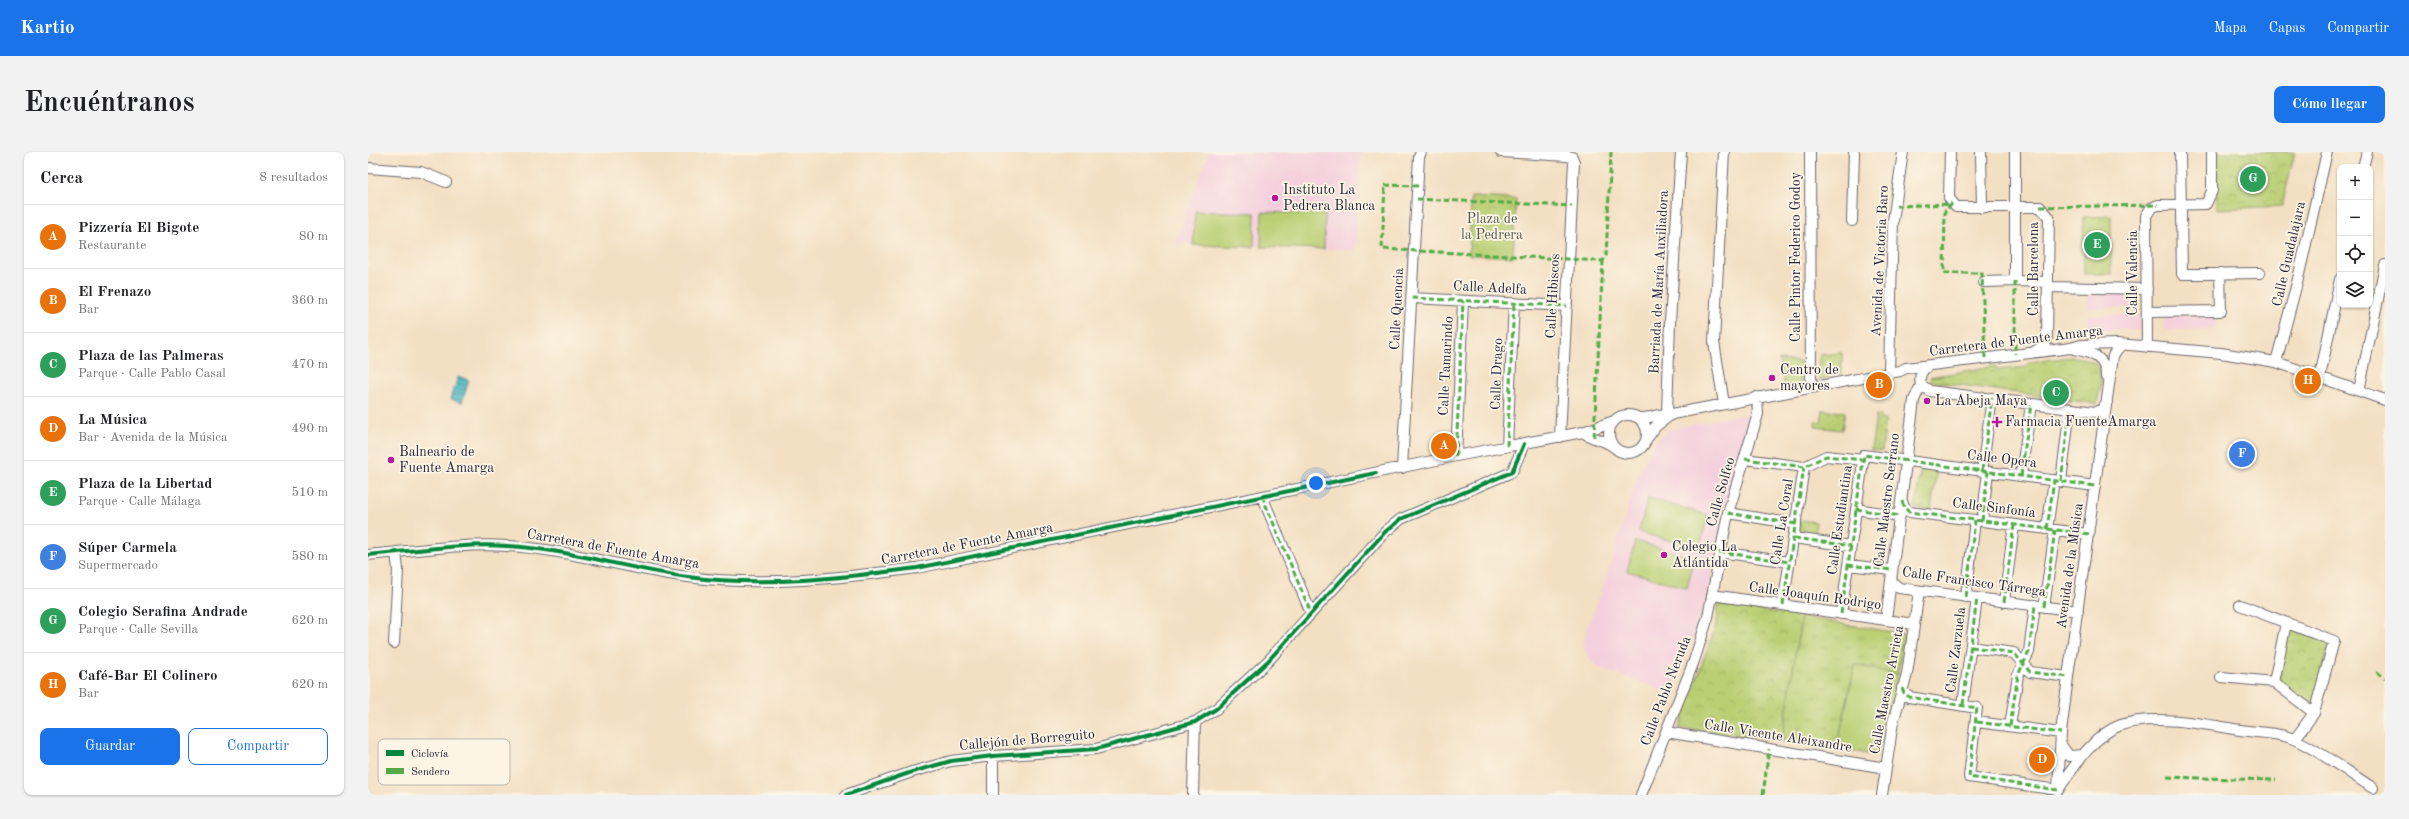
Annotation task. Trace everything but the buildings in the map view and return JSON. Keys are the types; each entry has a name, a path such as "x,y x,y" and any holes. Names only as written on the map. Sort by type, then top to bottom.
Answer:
{"street":[{"name":"Calle Quencia","path":"1402,468 1419,157 1422,152"},
{"name":"Calle Hibiscos","path":"1501,152 1572,157 1574,162 1560,437"},
{"name":"Barriada de María Auxiliadora","path":"1670,414 1670,322 1681,152"},
{"path":"1724,152 1714,342 1724,404"},
{"name":"Calle Pintor Federico Godoy","path":"1810,152 1811,386"},
{"path":"1852,221 1854,152"},
{"name":"Avenida de Victoria Baro","path":"1889,372 1893,221 1903,152"},
{"path":"1950,152 1949,198 1952,204 1956,207 2015,207"},
{"path":"1981,152 1982,208"},
{"path":"2015,152 2015,281"},
{"path":"2180,152 2182,274 2260,273"},
{"path":"2180,205 2206,204 2210,199 2212,191 2212,152"},
{"name":"Calle Guadalajara","path":"2276,362 2297,283 2327,152"},
{"path":"2364,164 2366,152"},
{"path":"368,168 420,172 446,182"},
{"name":"Calle Valencia","path":"2147,347 2146,216 2152,208 2158,205 2180,205"},
{"name":"Calle Barcelona","path":"2015,207 2040,207 2049,217 2047,341 2042,348 2033,351"},
{"path":"2359,391 2385,265"},
{"path":"2147,312 2221,311 2220,273"},
{"path":"1984,282 2015,281 2147,289"},
{"path":"2320,377 2337,294"},
{"name":"Calle Adelfa","path":"1412,298 1567,306"},
{"name":"Calle Tamarindo","path":"1456,456 1463,301"},
{"name":"Calle Drago","path":"1508,446 1514,303"},
{"name":"Carretera de Fuente Amarga","path":"1639,418 1647,419 1811,386 1900,371 1906,368 2033,351 2071,348 2081,345 2123,345 2221,353 2276,362 2385,400"},
{"name":"Avenida de la Música","path":"2058,792 2061,732 2106,402 2113,356 2117,349 2123,345"},
{"path":"2071,348 2098,357 2107,368 2109,384"},
{"name":"Calle Maestro Serrano","path":"1886,620 1915,395 1920,383 1921,372 1928,366"},
{"path":"1900,371 1916,376 1920,383 1930,391 2095,412 2102,409 2106,402"},
{"name":"Calle Solfeo","path":"1712,595 1719,552 1728,513 1758,414 1757,397"},
{"path":"1966,597 1985,471 1992,398"},
{"path":"2021,476 2031,404"},
{"path":"2010,726 2018,675 2029,652 2040,606 2057,481 2070,409"},
{"name":"Carretera de Fuente Amarga","path":"1648,437 1656,426 1670,414"},
{"path":"1583,432 1587,436 1601,438 1614,447 1623,453 1634,453 1643,447 1648,437 1646,426 1639,418 1628,415 1614,422 1609,432 1614,447"},
{"name":"Carretera de Fuente Amarga","path":"368,555 505,546 561,552 656,573 690,577 765,580 840,578 917,568 1456,456 1560,437 1583,432 1614,422"},
{"name":"Callejón de Borreguito","path":"846,795 912,772 951,761 993,756 1096,749 1195,722 1216,709 1268,662 1390,528 1401,519 1512,472 1524,444"},
{"name":"Calle Opera","path":"1804,467 1826,456 1863,457 1906,461 2095,486"},
{"name":"Calle Estudiantina","path":"1842,614 1863,457"},
{"path":"1745,459 1804,467"},
{"name":"Calle La Coral","path":"1783,605 1804,467"},
{"path":"1262,496 1311,613"},
{"name":"Calle Sinfonía","path":"1902,501 1904,508 1909,512 2089,534"},
{"path":"1856,509 1900,516"},
{"path":"1728,513 1796,524"},
{"path":"2004,602 2014,525"},
{"path":"1794,538 1851,546"},
{"path":"394,643 398,570 396,552"},
{"path":"1719,552 1790,562"},
{"path":"1848,565 1892,570"},
{"name":"Calle Francisco Tárrega","path":"1891,581 1899,588 2078,610"},
{"name":"Calle Maestro Arrieta","path":"1882,795 1894,722 1907,674 1919,591"},
{"name":"Calle Joaquín Rodrigo","path":"1712,595 1914,624"},
{"name":"Calle Pablo Neruda","path":"1641,795 1696,653 1708,617 1712,595"},
{"name":"Calle Zarzuela","path":"1963,705 1977,598"},
{"path":"2240,605 2334,641 2314,712 2295,739"},
{"path":"2274,682 2286,623"},
{"path":"1971,647 2014,653 2030,672 2068,677"},
{"path":"2222,678 2274,682 2314,712"},
{"path":"1902,688 1904,694 1909,697 1977,708 1977,722 1969,777 2058,792 2071,768 2083,755 2104,736 2120,725 2139,722 2178,722 2277,735 2295,739 2374,788"},
{"path":"1193,795 1195,722"},
{"path":"1977,722 2061,732"},
{"name":"Calle Vicente Aleixandre","path":"1666,732 1886,768"},
{"path":"2061,745 2069,756 2083,755"},
{"path":"993,756 993,795"}],"shaded area":[{"name":"Instituto La Pedrera Blanca","path":"1209,152 1361,152 1355,250 1175,244"},
{"path":"2087,293 2140,293 2140,307 2088,308"},
{"path":"2088,315 2140,315 2140,330 2088,330"},
{"path":"2216,315 2216,329 2165,330 2164,316"},
{"name":"Colegio La Atlántida","path":"1745,414 1750,419 1717,541 1704,610 1672,694 1600,668 1591,660 1583,647 1588,625 1602,591 1640,470 1657,440 1667,430"}],"green space":[{"path":"2216,152 2295,152 2282,206 2217,209"},
{"name":"Plaza de la Pedrera","path":"1471,197 1516,199 1513,257 1469,255"},
{"path":"1195,211 1255,213 1254,247 1193,245"},
{"path":"1262,212 1325,214 1324,249 1261,247"},
{"path":"2111,216 2111,274 2084,274 2083,217"},
{"path":"1842,353 1842,374 1819,381 1820,355"},
{"path":"2072,357 2084,358 2097,365 2101,377 2097,404 1931,381 1930,377 1995,366 1998,370 2025,367 2029,362"},
{"path":"1779,360 1801,362 1801,384 1785,388"},
{"path":"1823,410 1845,412 1842,430 1815,427 1816,421 1821,422"},
{"path":"1876,415 1881,416 1880,419 1886,420 1882,451 1871,450"},
{"path":"1921,467 1937,469 1931,510 1915,508"},
{"path":"1648,498 1708,515 1699,549 1639,532"},
{"path":"1800,520 1816,522 1814,537 1798,535"},
{"path":"1635,541 1695,558 1687,588 1627,571"},
{"path":"1718,604 1801,617 1782,741 1679,728 1717,622"},
{"path":"1801,617 1904,634 1898,674 1855,665 1837,747 1782,741"},
{"path":"2288,628 2330,643 2313,706 2279,681"},
{"path":"1855,665 1898,674 1883,744 1878,744 1875,756 1837,747"}],"water":[{"path":"460,377 469,380 462,403 451,399 457,378"}],"marked path":[{"path":"1418,186 1385,185 1382,249 1603,261 1606,256 1611,152"},
{"path":"1417,199 1572,206"},
{"path":"1952,204 1945,211 1944,273 1982,273 1985,358"},
{"path":"1896,206 1952,204"},
{"path":"2040,207 2158,205"},
{"path":"1594,437 1603,261"},
{"path":"2015,281 2015,354"},
{"path":"1412,298 1567,306"},
{"path":"1456,456 1463,301"},
{"path":"1507,446 1514,303"},
{"path":"1982,471 1992,398"},
{"path":"2021,476 2031,404"},
{"path":"2061,481 2070,409"},
{"path":"1841,614 1864,455 2095,486"},
{"path":"1745,459 1804,467 1826,456 1863,460"},
{"path":"1783,605 1804,467"},
{"path":"1982,521 1988,472"},
{"path":"2047,529 2054,480"},
{"path":"1262,496 1311,613"},
{"path":"1902,501 1904,507 1909,512 2089,534"},
{"path":"1856,509 1900,516"},
{"path":"1728,513 1796,524"},
{"path":"1966,597 1975,520"},
{"path":"2004,602 2014,525"},
{"path":"2044,607 2055,530"},
{"path":"1794,538 1851,546"},
{"path":"1719,552 1790,562"},
{"path":"1848,565 1892,570"},
{"path":"1963,705 1977,598"},
{"path":"2010,726 2018,675 2029,652 2035,605"},
{"path":"1971,647 2014,653 2030,672 2068,677"},
{"path":"2377,672 2385,678"},
{"path":"1902,688 1904,693 1909,697 1977,708 1969,777 2058,790"},
{"path":"1977,722 2061,733"},
{"path":"1763,795 1769,749"},
{"path":"2167,777 2276,780"}],"cycle path":[{"path":"846,795 912,772 951,761 993,756 1096,749 1195,722 1216,709 1268,661 1385,532 1401,519 1512,472 1524,444"},
{"path":"368,555 455,546 490,545 552,551 665,573 717,580 774,581 832,578 917,568 1376,473"}],"place":[{"name":"Colegio Serafina Andrade","path":"2253,179"},
{"name":"Instituto La Pedrera Blanca","path":"1275,198"},
{"name":"Plaza de la Libertad","path":"2097,245"},
{"name":"Centro de mayores","path":"1772,378"},
{"name":"Café-Bar El Colinero","path":"2308,381"},
{"name":"El Frenazo","path":"1879,385"},
{"name":"Plaza de las Palmeras","path":"2056,393"},
{"name":"La Abeja Maya","path":"1927,401"},
{"name":"Farmacia FuenteAmarga","path":"1997,422"},
{"name":"Pizzería El Bigote","path":"1444,446"},
{"name":"Súper Carmela","path":"2242,454"},
{"name":"Balneario de Fuente Amarga","path":"391,460"},
{"name":"Colegio La Atlántida","path":"1664,555"},
{"name":"La Música","path":"2042,760"}]}
